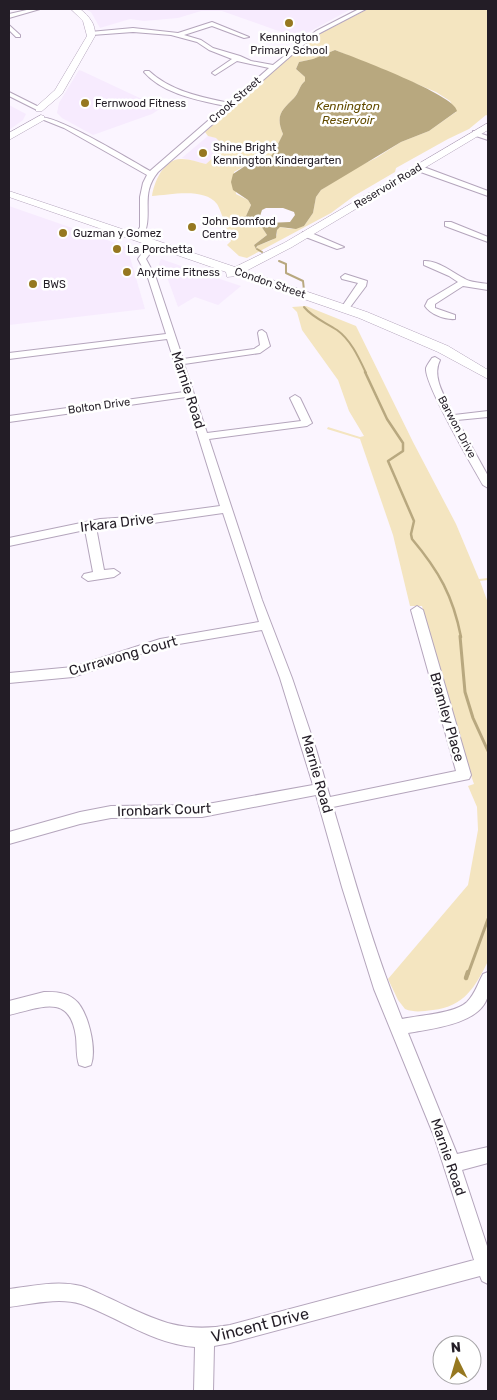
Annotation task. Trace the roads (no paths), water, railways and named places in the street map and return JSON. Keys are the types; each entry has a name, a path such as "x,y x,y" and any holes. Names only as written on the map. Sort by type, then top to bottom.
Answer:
{"main road":[{"path":"37,114 52,113 56,97 92,33 86,18 68,9"},
{"path":"75,11 86,29 86,46"},
{"path":"9,138 56,97"},
{"name":"Reservoir Road","path":"236,273 288,245 488,126"},
{"name":"Condon Street","path":"9,194 134,236 155,247"},
{"name":"Condon Street","path":"9,200 345,308 400,329 486,371"},
{"name":"Condon Street","path":"236,273 443,349"}],"street":[{"path":"9,16 36,9"},
{"name":"Crook Street","path":"152,172 274,66 314,34 363,9"},
{"path":"178,35 214,23 248,37"},
{"path":"9,27 18,36"},
{"path":"92,33 121,30 178,35 199,41 211,49 252,63 274,66"},
{"path":"148,39 155,32"},
{"path":"214,73 238,57"},
{"path":"148,72 153,78 192,97 228,106"},
{"path":"9,96 37,114 152,172 145,186 142,218 144,226 134,236"},
{"path":"52,113 66,127"},
{"path":"476,133 488,138"},
{"path":"418,168 488,194"},
{"path":"448,224 488,240"},
{"path":"306,234 340,246"},
{"name":"Marnie Road","path":"155,247 150,272 226,508 266,625 293,696 358,917 397,1027 426,1094 452,1164 487,1271"},
{"path":"427,262 462,281 488,287"},
{"path":"345,276 363,281 362,286 345,308"},
{"path":"453,317 432,310 429,306 431,302 462,281"},
{"path":"179,362 257,351 265,346 262,333"},
{"path":"9,356 171,336"},
{"name":"Barwon Drive","path":"435,360 432,365 431,375 441,389 451,418 488,485"},
{"name":"Bolton Drive","path":"9,419 189,394"},
{"path":"203,437 307,423 295,398"},
{"path":"451,418 488,413"},
{"name":"Barwon Drive","path":"476,464 488,462"},
{"name":"Irkara Drive","path":"9,542 39,537 90,524 146,520 226,508"},
{"path":"90,524 94,576 114,573"},
{"name":"Bramley Place","path":"326,803 464,775 417,610"},
{"name":"Currawong Court","path":"9,678 73,672 160,643 266,625"},
{"name":"Ironbark Court","path":"9,838 80,818 111,812 202,811 321,789"},
{"path":"397,1027 451,1016 470,1008 476,1002 488,978"},
{"path":"9,1008 46,998 56,998 70,1004 78,1016 82,1030 85,1059"},
{"path":"452,1164 488,1155"},
{"name":"Vincent Drive","path":"9,1298 54,1292 80,1295 162,1332 176,1336 205,1338 230,1334 487,1271"},
{"path":"204,1391 205,1338"}],"water":[{"name":"Kennington Reservoir","path":"335,50 423,87 452,104 457,111 429,131 401,142 321,190 316,197 313,213 304,226 296,229 280,227 277,230 276,238 257,246 256,249 254,245 267,235 261,226 252,226 241,222 241,219 246,216 251,205 248,200 233,190 231,182 233,174 251,162 268,160 274,152 283,134 280,122 281,113 296,96 305,81 305,77 296,69 299,62 313,59","holes":["266,208 283,208 294,212 295,215 290,222 268,223 259,219 262,210"]}],"waterway":[{"path":"257,249 262,252"},
{"path":"279,261 286,264 286,273 303,281 304,290"},
{"path":"304,307 315,317 342,334 354,350 366,373"},
{"path":"365,372 387,419 403,443 403,451 388,461 414,521 411,534 412,539 430,562 444,585 454,609 461,637"},
{"path":"460,636 465,692 473,718 488,751"},
{"path":"468,974 488,919"},
{"path":"466,978 468,972"}],"place":[{"name":"Kennington Primary School","path":"289,23"},
{"name":"Fernwood Fitness","path":"85,103"},
{"name":"Shine Bright Kennington Kindergarten","path":"203,153"},
{"name":"John Bomford Centre","path":"192,227"},
{"name":"Guzman y Gomez","path":"63,233"},
{"name":"La Porchetta","path":"117,249"},
{"name":"Anytime Fitness","path":"127,272"},
{"name":"BWS","path":"33,284"}]}
